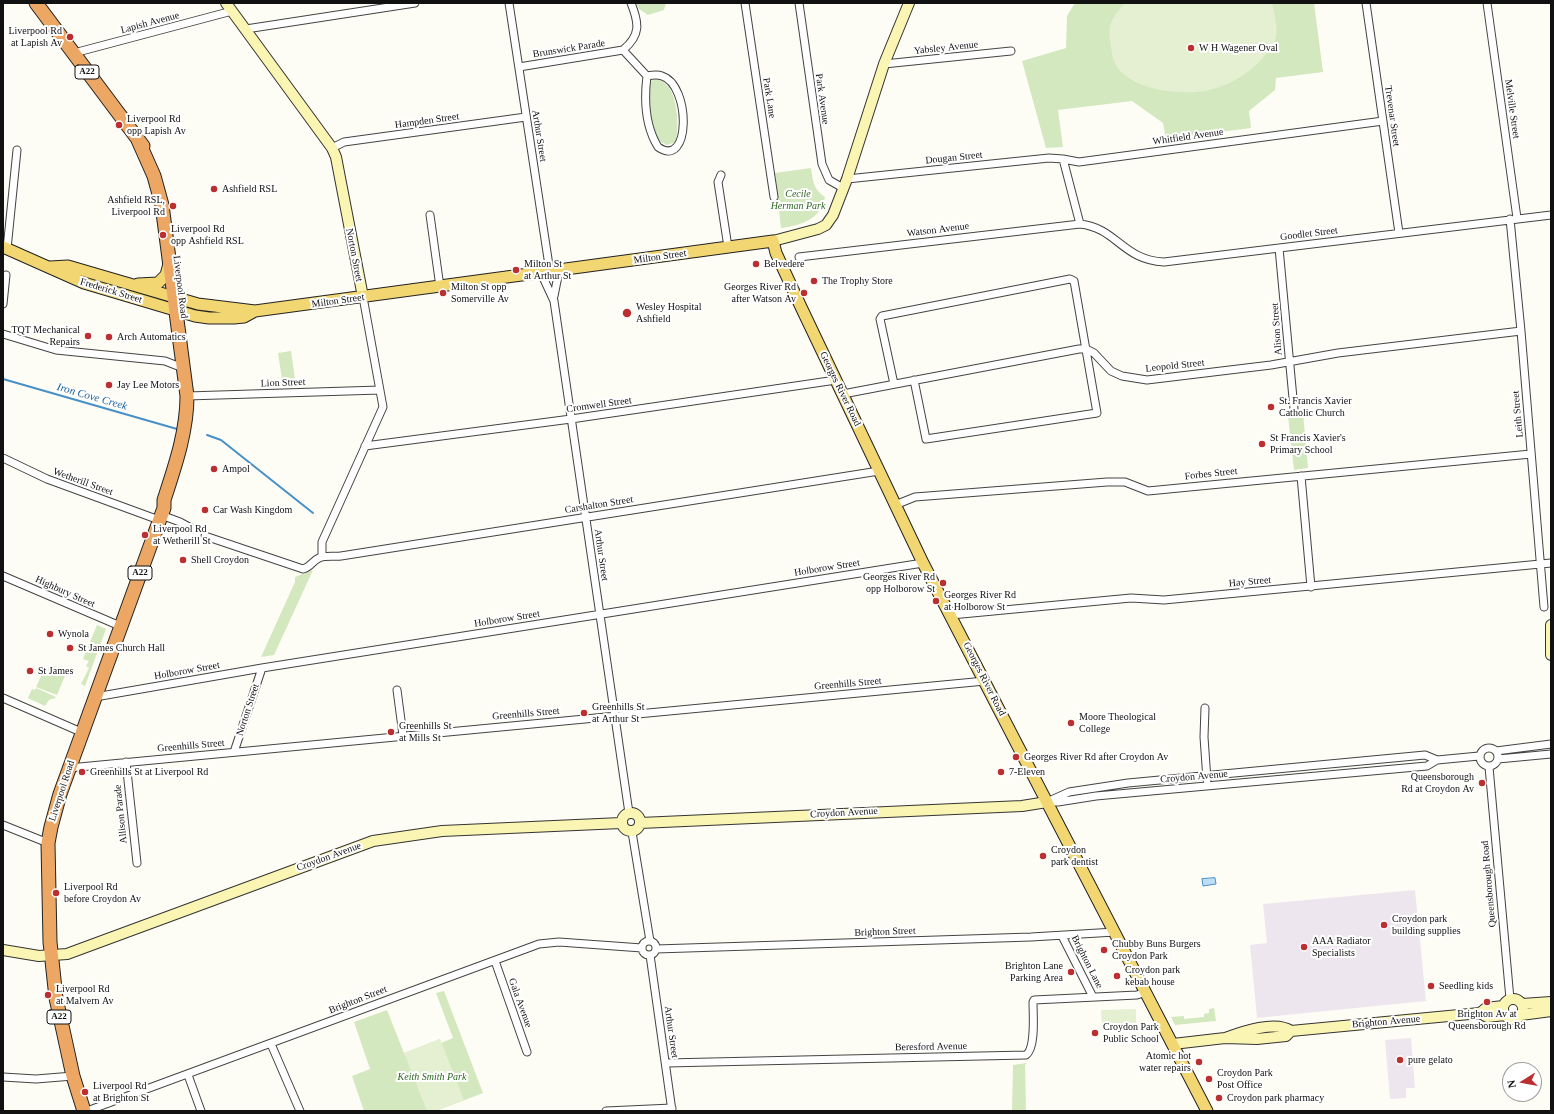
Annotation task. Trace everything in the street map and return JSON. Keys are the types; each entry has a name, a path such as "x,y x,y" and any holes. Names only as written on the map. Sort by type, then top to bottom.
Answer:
{"highway":[{"name":"Liverpool Road","path":"36,3 138,140 149,152 157,168 167,196 172,220 183,368 190,396"},
{"name":"Liverpool Road","path":"84,1111 73,1076 59,1017 51,956 48,843 55,810 81,732 161,514 183,435 190,396 178,305 170,264 159,189 138,140"}],"main road":[{"name":"Milton Street","path":"178,305 242,308 256,311 550,272 773,240"},
{"name":"Georges River Road","path":"773,240 776,253 923,563 1207,1111"},
{"name":"Frederick Street","path":"5,248 50,267 65,276 84,283 178,305"},
{"path":"128,284 158,283 166,274 170,264"},
{"name":"Frederick Street","path":"50,267 68,266 128,284 178,305"}],"street":[{"path":"246,29 414,3"},
{"name":"Arthur Street","path":"509,3 629,813"},
{"path":"631,3 638,20 630,44 623,50 647,76 645,104 652,135 658,147 667,151 672,151 679,146 682,141 683,121 681,100 678,91 668,79 663,76 647,76"},
{"name":"Park Lane","path":"745,3 774,197"},
{"name":"Park Avenue","path":"799,3 822,164 829,180 845,184"},
{"name":"Milton Street","path":"773,240 808,233 826,225 833,215 845,184 884,64 909,3"},
{"name":"Trevenar Street","path":"1366,3 1399,233"},
{"name":"Melville Street","path":"1487,3 1518,218"},
{"name":"Lapish Avenue","path":"74,53 229,7"},
{"name":"Norton Street","path":"229,7 332,148 336,157 383,407 322,542 322,557"},
{"name":"Brunswick Parade","path":"519,67 623,50"},
{"name":"Yabsley Avenue","path":"884,64 1011,51"},
{"name":"Hampden Street","path":"332,148 344,142 526,117"},
{"name":"Whitfield Avenue","path":"1063,159 1079,162 1383,121"},
{"path":"5,248 17,150"},
{"name":"Dougan Street","path":"845,184 1049,158 1063,159"},
{"path":"1063,159 1080,224"},
{"path":"721,176 718,182 728,247"},
{"path":"430,215 440,287"},
{"name":"Goodlet Street","path":"1080,224 1098,228 1112,237 1131,253 1155,262 1164,262 1551,215"},
{"name":"Leith Street","path":"1510,219 1544,607"},
{"name":"Watson Avenue","path":"800,257 1080,224"},
{"name":"Alison Street","path":"1279,248 1294,409"},
{"name":"Arthur Street","path":"550,272 554,287 554,301"},
{"path":"3,304 6,275"},
{"path":"894,384 880,319 882,316 1070,279 1074,281 1097,413 926,438 914,380"},
{"name":"Leopold Street","path":"1086,348 1112,371 1122,376 1147,380 1289,362 1338,353 1521,331"},
{"path":"3,334 56,350 165,362 183,368"},
{"path":"843,394 1058,352 1086,348"},
{"name":"Cromwell Street","path":"365,446 571,419 836,380"},
{"name":"Lion Street","path":"190,396 380,390"},
{"name":"Forbes Street","path":"895,505 915,497 1093,483 1125,482 1148,491 1531,454"},
{"name":"Wetherill Street","path":"3,458 47,479 161,514 192,529"},
{"name":"Carshalton Street","path":"322,557 342,556 879,471"},
{"path":"1301,476 1311,587"},
{"path":"205,536 293,567 307,568 322,557"},
{"name":"Holborow Street","path":"95,697 262,668 923,563"},
{"name":"Hay Street","path":"951,615 1131,598 1164,600 1551,563"},
{"name":"Highbury Street","path":"3,576 120,626"},
{"path":"1551,625 1551,655"},
{"name":"Norton Street","path":"234,752 262,668"},
{"name":"Greenhills Street","path":"69,768 403,735 985,681"},
{"path":"397,690 403,735"},
{"path":"3,698 81,732"},
{"path":"1205,708 1204,737 1208,786"},
{"path":"1496,751 1498,759 1494,765 1489,767 1482,763 1480,756 1482,751 1486,748 1492,748 1496,751 1551,745 1551,752 1498,759"},
{"name":"Croydon Avenue","path":"1047,802 1069,792 1128,783 1344,764 1425,755 1437,760"},
{"name":"Croydon Avenue","path":"640,823 1022,806 1047,802 1208,786 1427,766 1437,760 1480,756"},
{"name":"Allison Parade","path":"126,762 137,863"},
{"path":"1344,764 1344,773"},
{"name":"Queensborough Road","path":"1489,767 1506,1007"},
{"path":"629,813 636,814 640,823 637,829 632,832 626,831 621,823 624,815 629,813"},
{"name":"Croydon Avenue","path":"3,950 39,956 67,954 373,841 442,831 621,823"},
{"path":"3,825 48,843"},
{"path":"632,832 650,941 654,943 656,949 654,953 650,955 644,954 642,948 645,942 650,941"},
{"name":"Brighton Street","path":"656,949 1062,936 1115,932"},
{"name":"Brighton Lane","path":"1062,936 1093,997"},
{"name":"Brighton Street","path":"87,1111 546,942 642,948"},
{"name":"Arthur Street","path":"650,955 672,1109"},
{"name":"Gala Avenue","path":"495,961 527,1052"},
{"name":"Beresford Avenue","path":"666,1063 1026,1055 1032,1045 1034,1000 1137,996 1146,992"},
{"path":"1506,1007 1516,999 1522,1004 1523,1010 1521,1015 1551,1012"},
{"path":"1522,1004 1551,1002"},
{"name":"Brighton Avenue","path":"1173,1044 1225,1038 1255,1028 1285,1027 1291,1031 1480,1013 1487,1017 1506,1007 1513,1019 1521,1015"},
{"path":"272,1044 300,1111"},
{"path":"188,1075 201,1111"},
{"path":"3,1077 36,1079 73,1076"},
{"path":"606,1111 672,1109"}],"shaded area":[{"path":"1415,890 1426,1001 1257,1018 1250,945 1267,943 1263,904"},
{"path":"1411,1038 1415,1088 1406,1088 1406,1098 1390,1099 1385,1040"}],"green space":[{"path":"636,3 666,3 664,10 648,15 639,9"},
{"path":"1075,3 1314,3 1323,72 1276,78 1275,90 1249,111 1251,128 1166,139 1163,123 1132,101 1058,110 1063,147 1046,148 1022,61 1066,48 1067,16"},
{"name":"W H Wagener Oval","path":"1125,3 1272,3 1276,24 1275,39 1270,48 1257,64 1240,77 1227,84 1213,89 1190,92 1176,92 1148,87 1135,82 1125,75 1117,67 1112,55 1110,40 1111,23 1116,13"},
{"path":"655,79 663,82 669,88 676,105 676,142 667,145 657,140 648,111 649,88 651,81"},
{"name":"Cecile Herman Park","path":"811,168 813,181 816,188 825,197 823,205 809,220 796,225 781,228 775,173"},
{"path":"291,351 296,386 283,386 278,353"},
{"path":"1303,413 1308,468 1294,470 1288,416 1298,416"},
{"path":"313,570 274,655 261,657 295,582 295,577"},
{"path":"97,625 106,629 85,686 81,684 89,668 86,666 89,661 83,659"},
{"path":"52,665 67,671 57,695 36,687 43,672"},
{"path":"36,688 56,697 49,700 45,706 28,698 32,689 35,690"},
{"name":"Keith Smith Park","path":"444,991 483,1093 436,1111 364,1111 352,1076 370,1069 354,1022 387,1010 404,1053 440,1039 441,1043 453,1038 436,993"},
{"path":"1214,1008 1216,1021 1175,1025 1171,1017 1184,1016 1184,1019 1204,1017 1204,1014 1209,1013 1209,1009"},
{"path":"1136,1009 1136,1027 1102,1028 1101,1010"},
{"path":"440,1039 464,1100 436,1111 427,1111 404,1053"},
{"path":"1027,1063 1025,1065 1026,1111 1012,1111 1013,1065"}],"water":[{"path":"1215,878 1216,884 1203,886 1202,879"}],"waterway":[{"name":"Iron Cove Creek","path":"3,379 177,429"},
{"name":"Iron Cove Creek","path":"207,435 221,440 313,513"}],"place":[{"name":"Liverpool Rd at Lapish Av","path":"70,37"},
{"name":"W H Wagener Oval","path":"1191,48"},
{"name":"Liverpool Rd opp Lapish Av","path":"119,125"},
{"name":"Ashfield RSL","path":"214,189"},
{"name":"Ashfield RSL, Liverpool Rd","path":"173,206"},
{"name":"Liverpool Rd opp Ashfield RSL","path":"163,235"},
{"name":"Belvedere","path":"756,264"},
{"name":"Milton St at Arthur St","path":"516,270"},
{"name":"The Trophy Store","path":"814,281"},
{"name":"Milton St opp Somerville Av","path":"443,293"},
{"name":"Georges River Rd after Watson Av","path":"804,293"},
{"name":"Wesley Hospital Ashfield","path":"627,313"},
{"name":"TQT Mechanical Repairs","path":"88,336"},
{"name":"Arch Automatics","path":"109,337"},
{"name":"Jay Lee Motors","path":"109,385"},
{"name":"St. Francis Xavier Catholic Church","path":"1271,407"},
{"name":"St Francis Xavier's Primary School","path":"1262,444"},
{"name":"Ampol","path":"214,469"},
{"name":"Car Wash Kingdom","path":"205,510"},
{"name":"Liverpool Rd at Wetherill St","path":"145,535"},
{"name":"Shell Croydon","path":"183,560"},
{"name":"Georges River Rd opp Holborow St","path":"943,583"},
{"name":"Georges River Rd at Holborow St","path":"936,601"},
{"name":"Wynola","path":"50,634"},
{"name":"St James Church Hall","path":"70,648"},
{"name":"St James","path":"30,671"},
{"name":"Greenhills St at Arthur St","path":"584,713"},
{"name":"Moore Theological College","path":"1071,723"},
{"name":"Greenhills St at Mills St","path":"391,732"},
{"name":"Georges River Rd after Croydon Av","path":"1016,757"},
{"name":"Greenhills St at Liverpool Rd","path":"82,772"},
{"name":"7-Eleven","path":"1001,772"},
{"name":"Queensborough Rd at Croydon Av","path":"1482,783"},
{"name":"Croydon park dentist","path":"1043,856"},
{"name":"Liverpool Rd before Croydon Av","path":"56,893"},
{"name":"Croydon park building supplies","path":"1384,925"},
{"name":"AAA Radiator Specialists","path":"1304,947"},
{"name":"Chubby Buns Burgers Croydon Park","path":"1104,950"},
{"name":"Brighton Lane Parking Area","path":"1071,972"},
{"name":"Croydon park kebab house","path":"1117,976"},
{"name":"Seedling kids","path":"1431,986"},
{"name":"Liverpool Rd at Malvern Av","path":"48,995"},
{"name":"Brighton Av at Queensborough Rd","path":"1487,1002"},
{"name":"Croydon Park Public School","path":"1095,1033"},
{"name":"pure gelato","path":"1400,1060"},
{"name":"Atomic hot water repairs","path":"1199,1062"},
{"name":"Croydon Park Post Office","path":"1209,1079"},
{"name":"Liverpool Rd at Brighton St","path":"85,1092"},
{"name":"Croydon park pharmacy","path":"1219,1098"}]}
